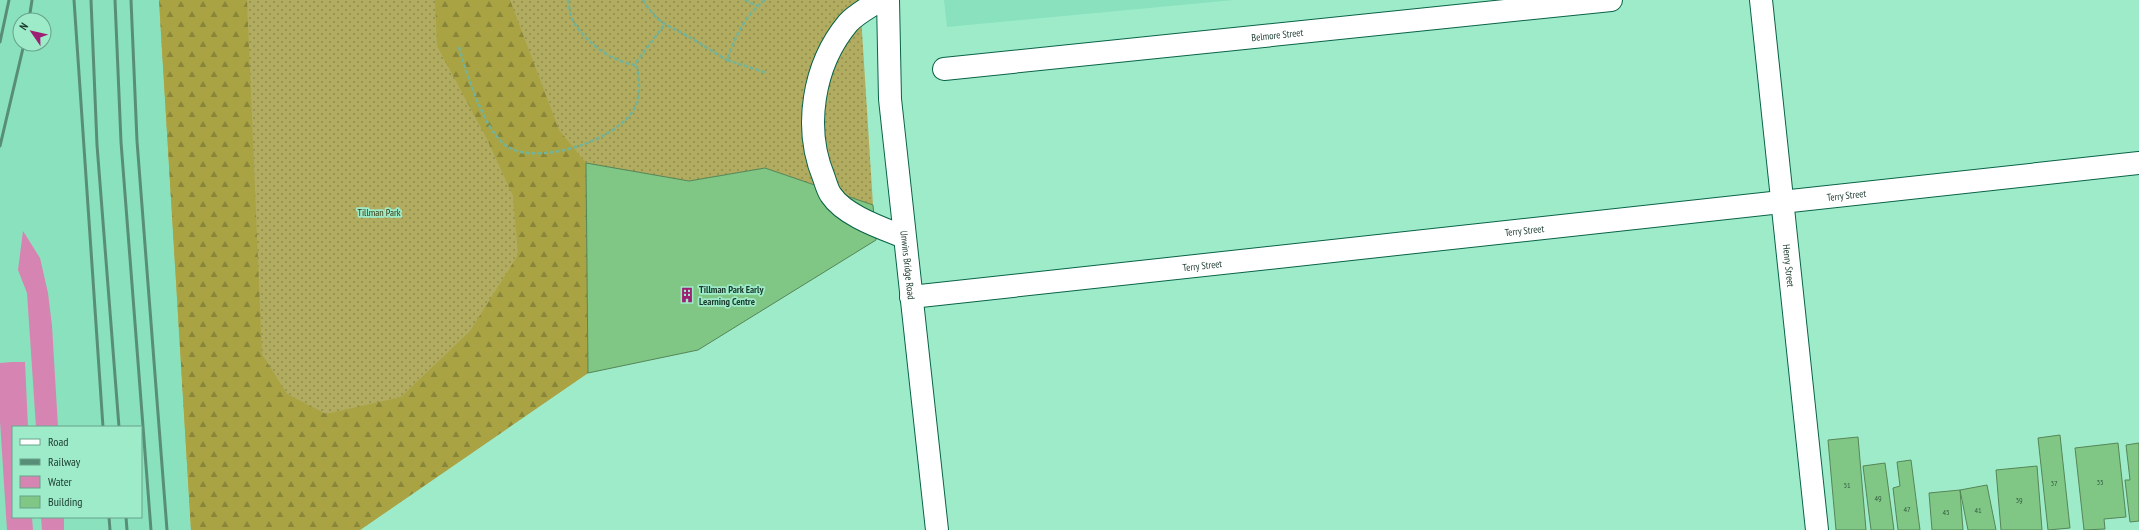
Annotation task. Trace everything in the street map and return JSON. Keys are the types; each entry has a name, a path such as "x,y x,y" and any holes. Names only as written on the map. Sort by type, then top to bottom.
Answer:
{"street":[{"path":"880,0 848,22 827,55 815,90 813,128 817,163 831,196 854,216 904,237"},
{"name":"Unwins Bridge Road","path":"888,0 890,99 937,530"},
{"name":"Belmore Street","path":"944,69 1611,0"},
{"name":"Henry Street","path":"1761,0 1817,530"},
{"name":"Terry Street","path":"911,297 2139,163"}],"path":[{"path":"568,0 572,20 588,41 621,63 634,65 665,24"},
{"path":"642,0 651,15 665,24 727,60 767,73"},
{"path":"745,0 757,6"},
{"path":"727,60 741,26 752,10 765,0"},
{"path":"459,47 467,75 491,128 504,144 514,151 549,153 588,143 610,132 625,121 636,105 639,77 636,63"}],"shaded area":[{"path":"0,0 159,0 191,530 0,530"},
{"path":"944,0 1234,0 947,27"}],"green space":[{"name":"Tillman Park","path":"159,0 860,0 873,205 765,168 689,181 586,164 588,373 360,530 191,530"},
{"path":"159,0 247,0 262,354 287,394 326,414 401,397 470,331 518,255 513,196 487,139 437,46 435,0 510,0 559,130 586,163 588,373 360,530 191,530"}],"water":[{"path":"23,231 40,258 48,293 52,326 58,426 36,426 27,293 18,270"},
{"path":"25,362 28,426 12,426 12,518 32,518 33,530 7,530 0,421 0,363"},
{"path":"41,518 64,518 64,530 42,530"}],"building":[{"name":"Tillman Park Early Learning Centre","path":"586,163 689,181 765,168 873,205 876,240 698,350 588,373"},
{"path":"2060,435 2070,528 2048,530 2038,438"},
{"path":"1858,437 1866,530 1836,530 1828,440"},
{"path":"2118,443 2126,517 2104,519 2105,529 2084,530 2075,448"},
{"path":"2139,443 2139,521 2130,522 2125,480 2130,480 2126,445"},
{"path":"1911,460 1920,530 1898,530 1893,488 1900,486 1897,462"},
{"path":"1885,463 1894,530 1871,530 1863,466"},
{"path":"2037,466 2042,530 2001,530 1996,470"},
{"path":"1987,485 1996,530 1968,530 1960,490"},
{"path":"1960,490 1963,530 1932,530 1929,493"}],"railway":[{"path":"0,42 9,0"},
{"path":"30,12 32,0"},
{"path":"74,0 103,426"},
{"path":"91,0 97,145 119,426"},
{"path":"115,0 121,142 151,530"},
{"path":"131,0 137,141 167,530"},
{"path":"0,146 22,52"},
{"path":"109,518 110,530"},
{"path":"126,518 127,530"}],"place":[{"name":"Tillman Park Early Learning Centre","path":"687,295"}]}
